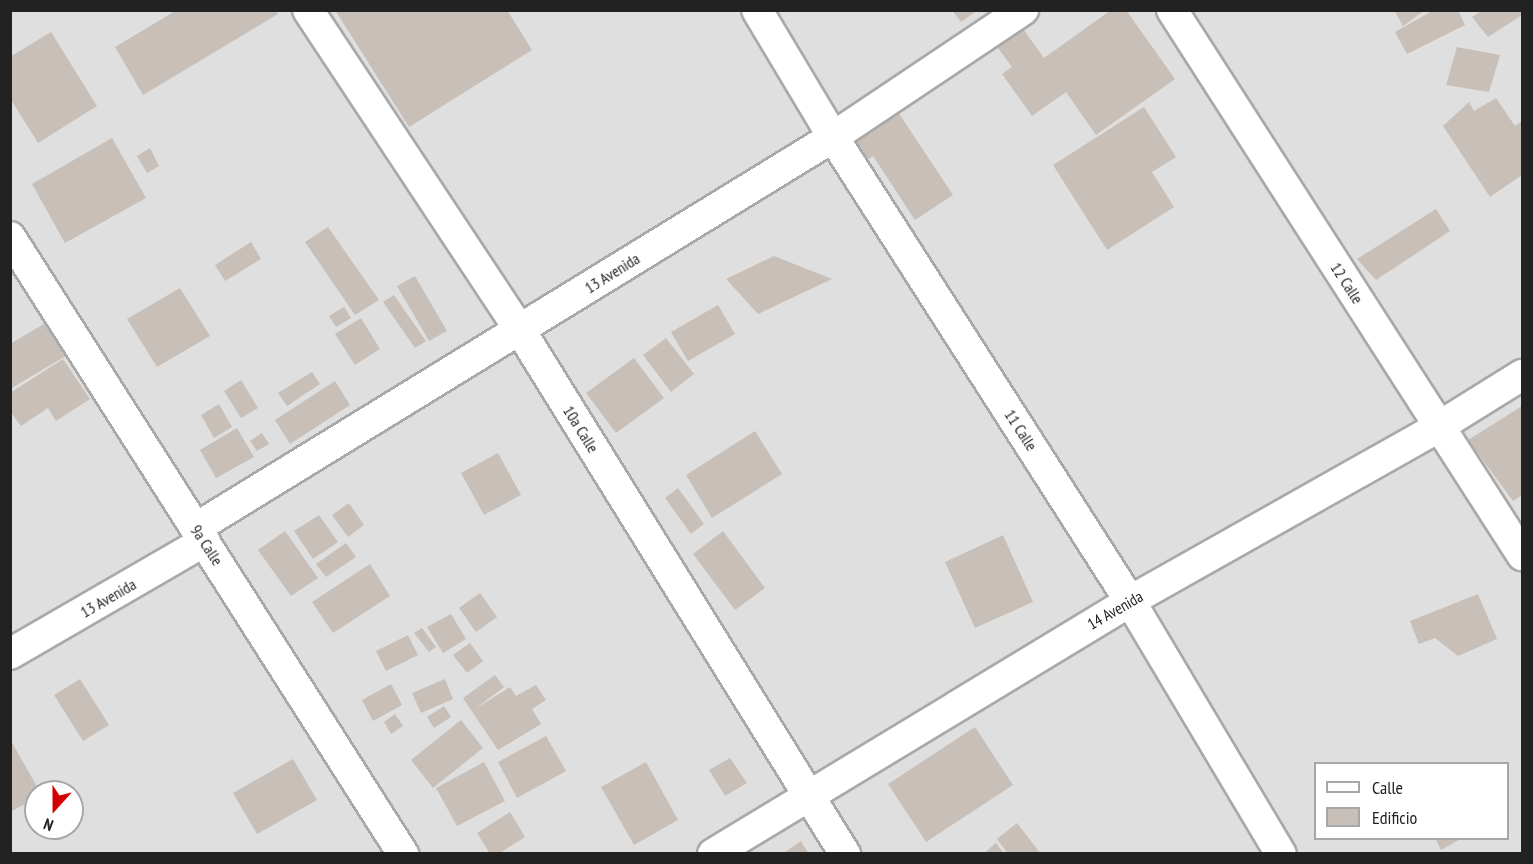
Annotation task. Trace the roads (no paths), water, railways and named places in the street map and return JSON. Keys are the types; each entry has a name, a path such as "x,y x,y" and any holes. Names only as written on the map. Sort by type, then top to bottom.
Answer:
{"street":[{"name":"10a Calle","path":"308,10 520,330 845,854"},
{"name":"11 Calle","path":"757,10 834,136 1130,601 1281,854"},
{"name":"13 Avenida","path":"10,654 520,330 834,136 1023,10"},
{"name":"12 Calle","path":"1172,10 1522,555"},
{"name":"9a Calle","path":"10,237 403,854"},
{"name":"14 Avenida","path":"713,854 808,794 1130,601 1440,426 1522,375"}]}
